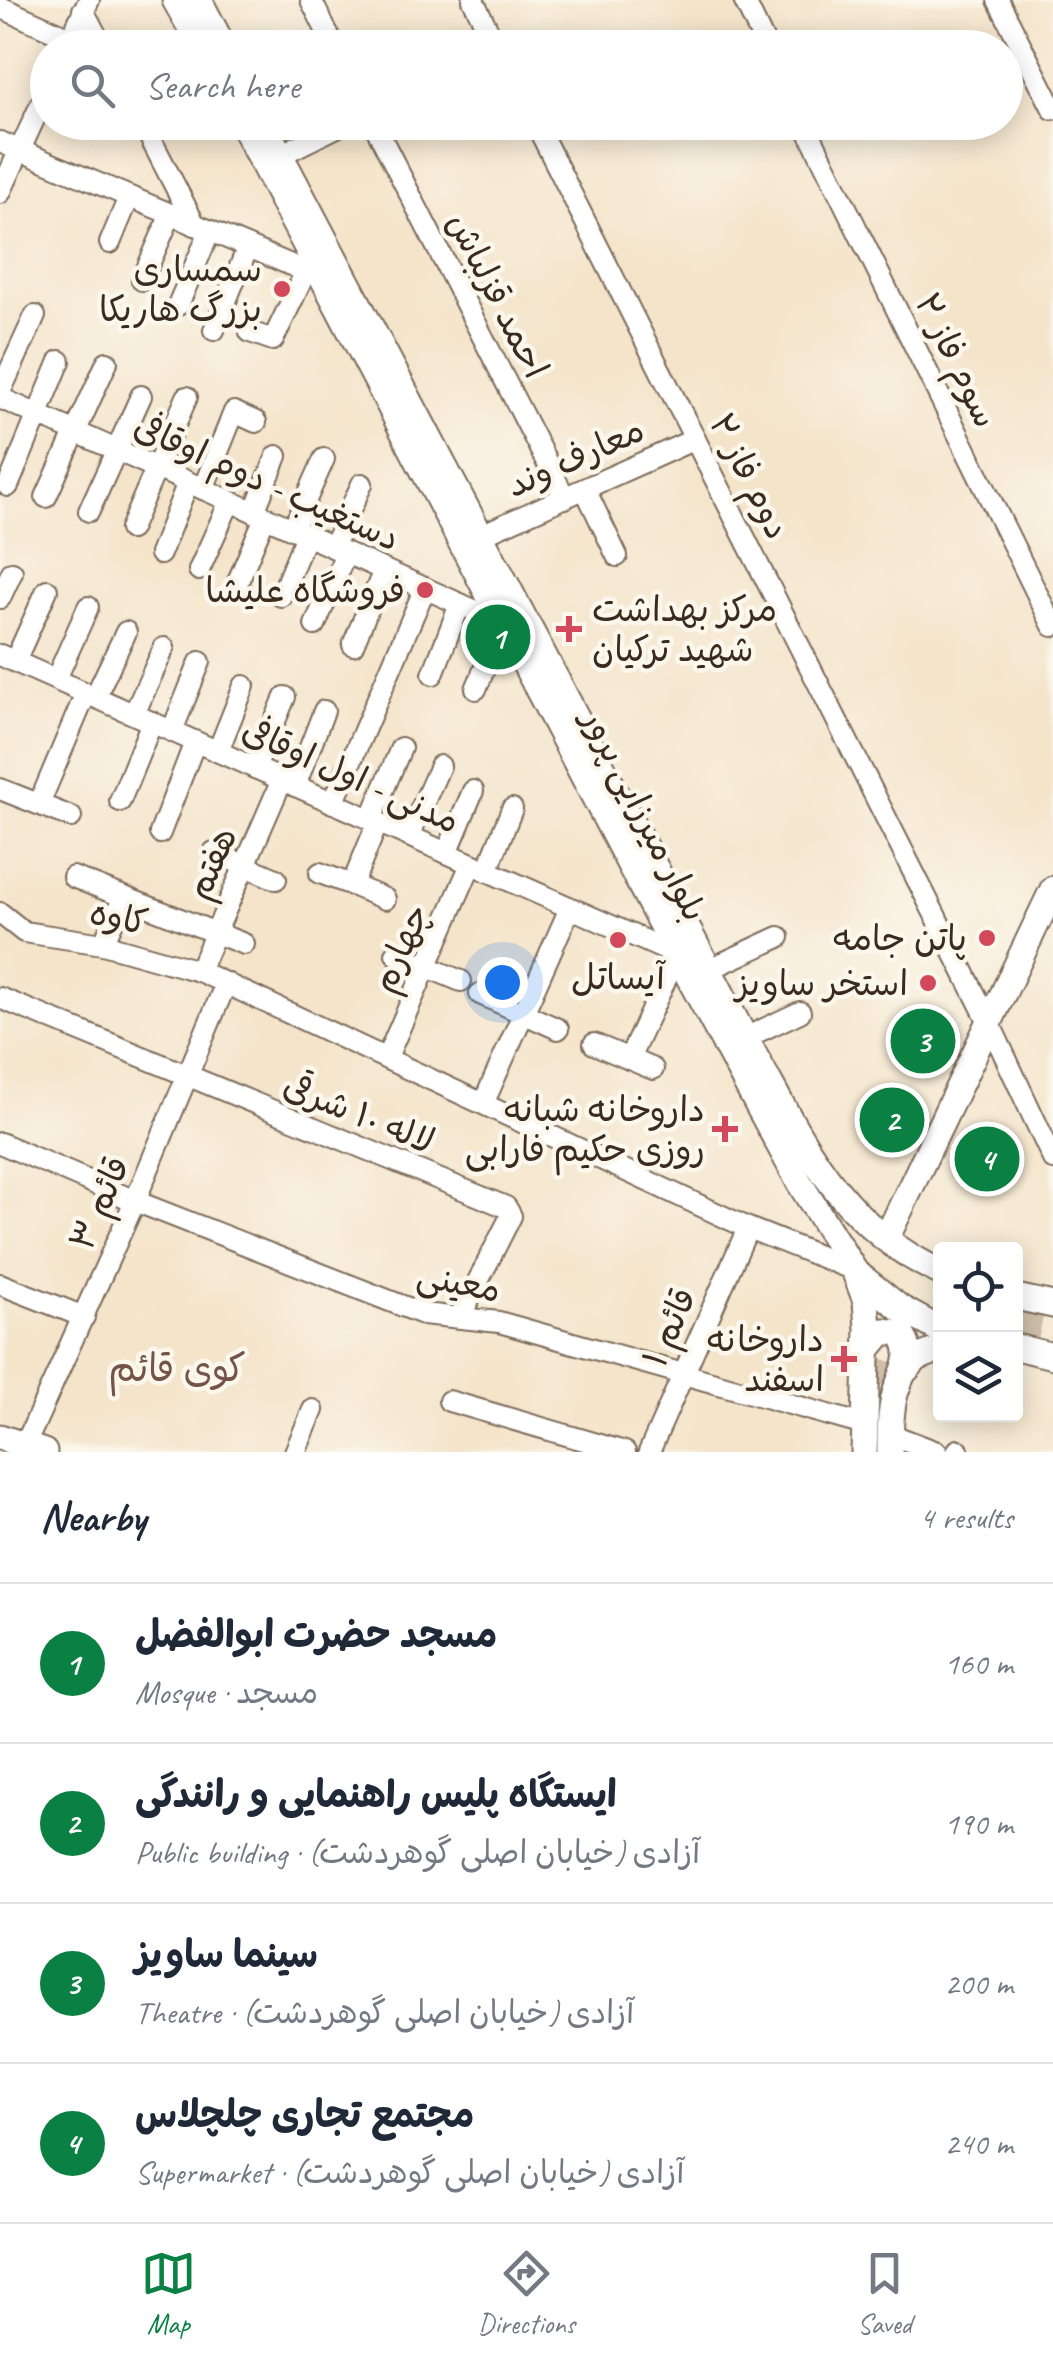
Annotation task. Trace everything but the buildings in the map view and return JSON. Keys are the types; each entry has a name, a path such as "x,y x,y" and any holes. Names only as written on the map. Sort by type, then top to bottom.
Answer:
{"main road":[{"path":"175,0 192,30"},
{"path":"199,0 215,30"},
{"name":"بلوار میرزایی پرور","path":"250,140 315,275 505,624 676,955 799,1182 854,1270"},
{"name":"بلوار میرزایی پرور","path":"272,140 745,1038 827,1184 886,1239 933,1268"},
{"path":"886,1239 1053,889"},
{"path":"854,1270 900,1308 933,1326"},
{"path":"854,1270 866,1301 864,1452"},
{"path":"1023,1300 1053,1306"},
{"path":"868,1348 883,1331 900,1333 908,1347 906,1370 895,1394 890,1442"},
{"path":"1023,1349 1053,1356"},
{"path":"906,1370 918,1358 933,1352"},
{"path":"0,1437 31,1450"}],"street":[{"path":"310,0 326,30"},
{"path":"473,0 488,30"},
{"path":"744,0 758,30"},
{"path":"998,0 1013,30"},
{"path":"74,30 86,5"},
{"path":"86,5 96,30"},
{"path":"0,7 43,30"},
{"path":"1023,50 1053,109"},
{"path":"0,192 10,146 30,115"},
{"path":"152,140 202,228 178,305"},
{"path":"280,155 310,140"},
{"name":"احمد قزلباش","path":"383,140 575,493 617,556"},
{"name":"دوم فاز ۲","path":"544,140 988,1020 1053,1158"},
{"name":"سوم فاز ۲","path":"813,140 1053,626"},
{"path":"10,146 315,275 279,343 250,332"},
{"path":"110,243 129,196"},
{"path":"142,280 171,214"},
{"path":"214,330 248,247"},
{"path":"0,395 35,316"},
{"path":"8,486 60,361"},
{"path":"46,497 107,362"},
{"name":"دستغیب - دوم اوقافی","path":"0,395 505,624"},
{"path":"90,511 141,396"},
{"path":"130,529 187,397"},
{"path":"160,554 234,412 256,422"},
{"name":"معارف وند","path":"481,535 695,439"},
{"path":"236,586 277,456"},
{"path":"281,596 324,459"},
{"path":"315,625 362,484"},
{"path":"199,570 230,501"},
{"path":"353,645 384,570"},
{"path":"0,598 12,572"},
{"path":"333,802 425,588"},
{"path":"8,658 46,590"},
{"path":"432,674 460,604"},
{"path":"56,680 88,607"},
{"path":"476,689 505,624"},
{"path":"39,804 90,695 126,632"},
{"path":"120,801 164,648"},
{"name":"مدنی - اول اوقافی","path":"8,658 676,955"},
{"path":"172,731 200,662"},
{"path":"218,752 244,686"},
{"path":"255,768 285,697"},
{"name":"هفتم","path":"199,971 246,866 324,711"},
{"path":"160,833 195,742"},
{"path":"352,885 402,748"},
{"path":"409,836 440,766"},
{"path":"0,789 71,817"},
{"path":"448,853 472,790"},
{"name":"چهارم","path":"387,1058 427,967 512,810"},
{"path":"214,852 276,879"},
{"path":"320,873 385,899"},
{"path":"73,877 244,944"},
{"path":"103,944 124,897"},
{"path":"484,1102 570,908"},
{"name":"کاوه","path":"0,913 24,932 103,944 199,971 748,1228 854,1270"},
{"path":"710,969 779,937"},
{"path":"396,954 460,981"},
{"path":"629,1058 676,955"},
{"name":"قائم ۳","path":"31,1450 226,983"},
{"path":"480,994 558,1029"},
{"path":"0,998 187,1079"},
{"path":"745,1038 800,1012"},
{"path":"594,1044 653,1069"},
{"name":"لاله ۱۰ شرقی","path":"187,1079 506,1207 511,1216 462,1315"},
{"name":"معینی","path":"0,1143 135,1201 423,1314 462,1315 685,1371 864,1424"},
{"name":"قائم ۱","path":"649,1452 748,1228"},
{"path":"0,1284 84,1317"},
{"path":"450,1402 625,1452"},
{"path":"295,1452 313,1410"},
{"path":"890,1442 951,1451"},
{"path":"890,1442 922,1452"}],"tunnel":[{"path":"881,1422 883,1381 890,1354 905,1333 917,1325"},
{"path":"1023,1326 1053,1332"}],"place":[{"name":"سمساری بزرگ هاریکا","path":"282,289"},
{"name":"فروشگاه علیشا","path":"425,590"},
{"name":"مرکز بهداشت شهید ترکیان","path":"569,629"},
{"name":"مسجد حضرت ابوالفضل","path":"498,637"},
{"name":"پاتن جامه","path":"987,938"},
{"name":"آیساتل","path":"618,940"},
{"name":"استخر ساویز","path":"928,983"},
{"name":"سینما ساویز","path":"923,1041"},
{"name":"ایستگاه پلیس راهنمایی و رانندگی","path":"892,1120"},
{"name":"داروخانه شبانه روزی حکیم فارابی","path":"725,1129"},
{"name":"مجتمع تجاری چلچلاس","path":"987,1159"},
{"name":"داروخانه اسفند","path":"844,1359"}],"district":[{"name":"کوی قائم","path":"177,1368"}]}
